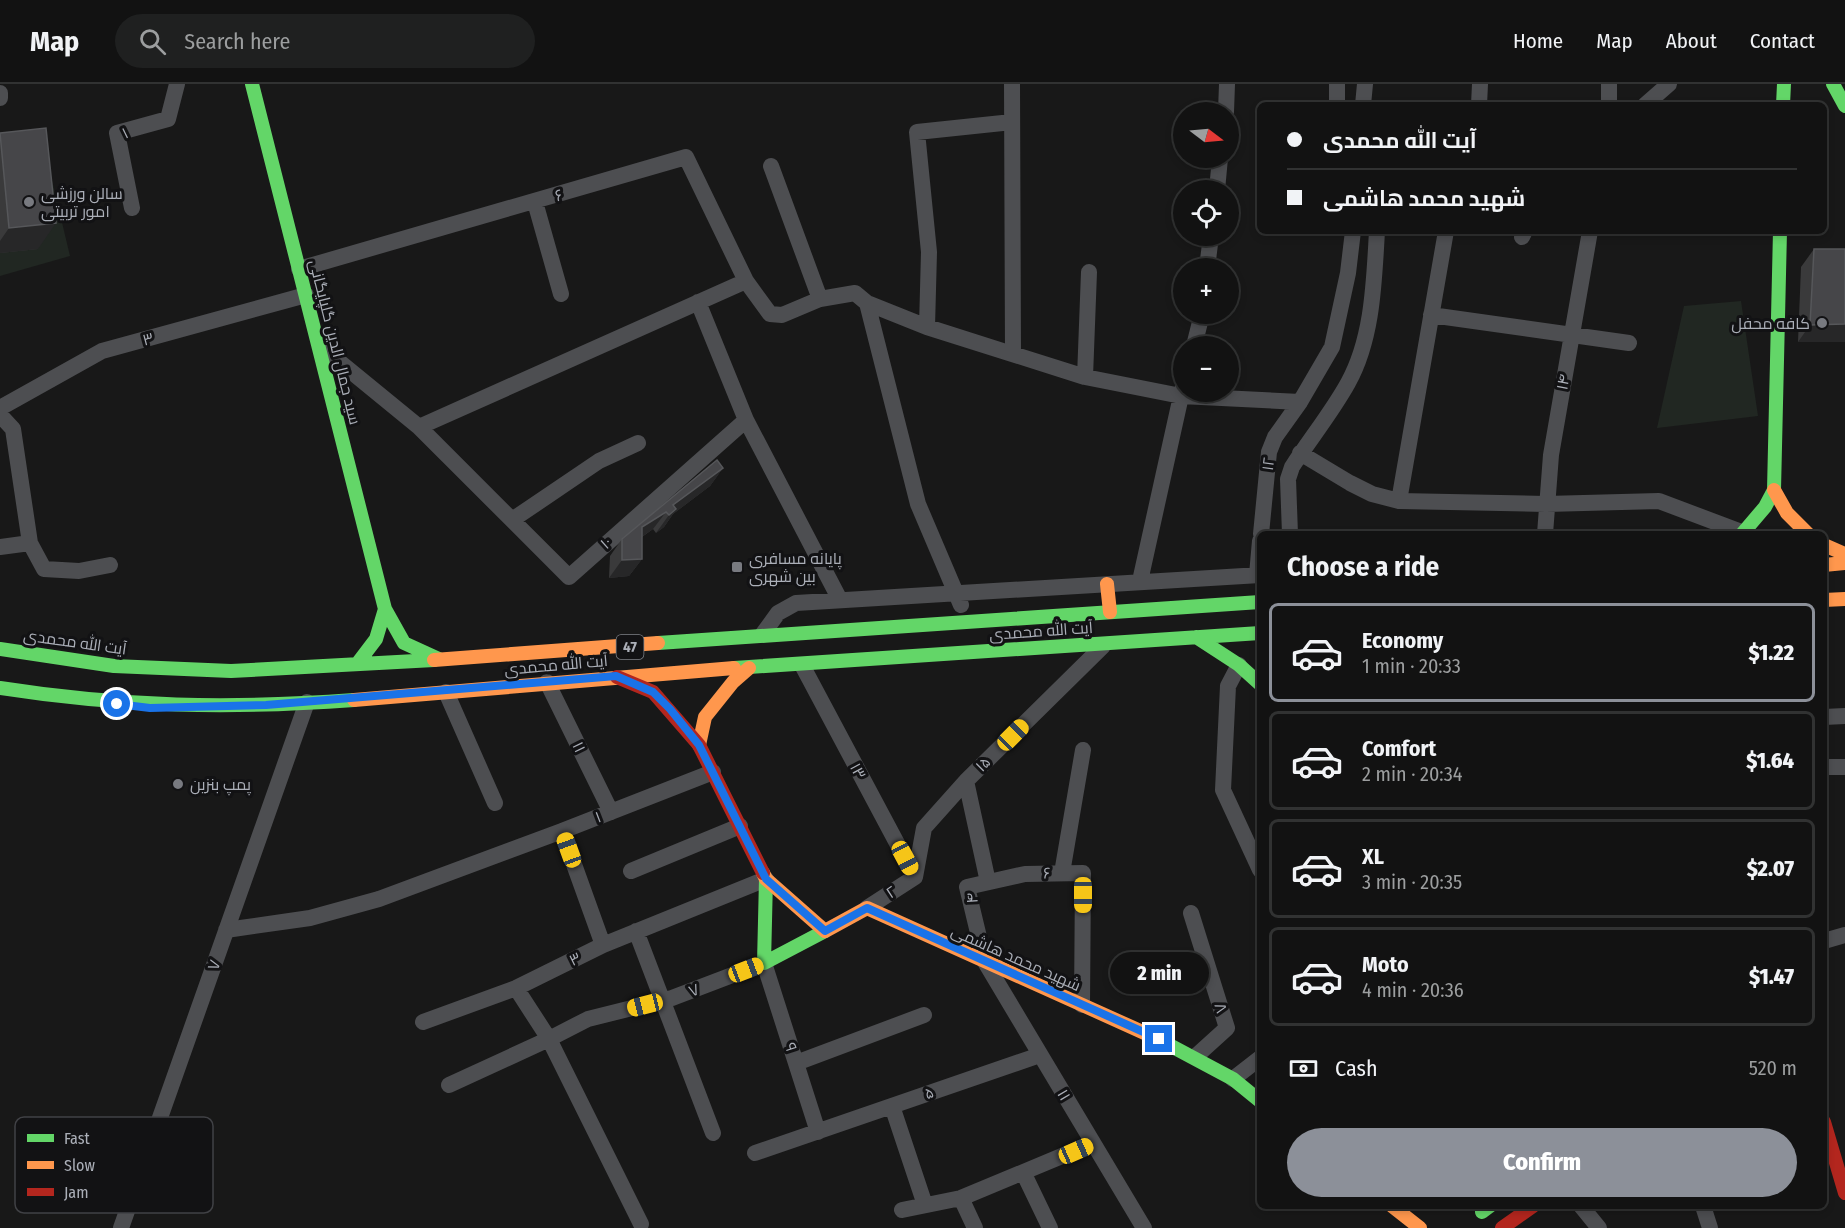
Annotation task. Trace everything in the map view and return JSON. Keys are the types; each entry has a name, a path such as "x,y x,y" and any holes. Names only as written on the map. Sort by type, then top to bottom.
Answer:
{"main road":[{"name":"سید جمال الدین گلپایگانی","path":"252,84 385,609 404,643 442,660"},
{"path":"1783,102 1784,84"},
{"path":"1833,84 1845,106"},
{"path":"1745,531 1765,507 1774,490 1780,234"},
{"path":"1774,490 1787,513 1805,531"},
{"path":"1827,546 1845,554"},
{"path":"1827,565 1845,563"},
{"path":"1107,584 1110,612"},
{"name":"آیت الله محمدی","path":"0,649 114,666 231,671 442,660 762,635 1257,603"},
{"path":"1217,604 1229,612 1232,619 1226,633 1220,636"},
{"path":"1257,608 1252,617 1257,626"},
{"path":"357,664 372,648 382,625 385,609"},
{"name":"آیت الله محمدی","path":"0,688 150,708 307,702 616,676 1257,632"},
{"path":"1196,637 1239,665 1257,681"},
{"path":"699,745 705,717 733,682 749,668"},
{"path":"616,676 653,692 699,745 766,879 825,931 867,908"},
{"path":"764,963 766,879"},
{"name":"شهید محمد هاشمی","path":"867,908 1195,1057 1233,1079 1257,1099"},
{"name":"۷","path":"764,963 825,931"},
{"path":"1827,1132 1845,1192"},
{"path":"1396,1209 1420,1228"},
{"path":"1502,1228 1529,1209"}],"street":[{"name":"۱","path":"132,208 117,133 168,119 177,84"},
{"path":"1012,84 1013,353"},
{"path":"1226,102 1227,84"},
{"path":"1337,84 1337,102"},
{"path":"1363,102 1365,84"},
{"path":"1479,102 1480,84"},
{"path":"1609,84 1610,102"},
{"path":"1648,102 1669,84"},
{"path":"927,327 929,252 917,132 1012,122"},
{"name":"۶","path":"299,269 686,157 746,281"},
{"path":"771,166 820,299"},
{"path":"535,202 561,294"},
{"name":"۱۲","path":"1261,531 1269,452 1275,437 1300,402 1332,347 1348,273 1353,234"},
{"path":"1290,531 1288,480 1292,467 1349,382 1365,335 1374,288 1377,234"},
{"path":"1399,501 1445,234"},
{"name":"۱۴","path":"1545,531 1553,443 1589,234"},
{"path":"1085,376 1089,272"},
{"path":"419,427 746,281 770,314 782,315 820,299 855,293 867,303 927,327 1085,376 1173,390"},
{"name":"۳","path":"0,408 102,351 306,295"},
{"path":"698,302 746,420 840,600"},
{"path":"867,303 918,504 969,621"},
{"path":"1431,315 1629,343"},
{"name":"۱۰","path":"320,346 419,427 569,577 746,420"},
{"path":"1239,396 1300,402"},
{"path":"1140,580 1180,402"},
{"path":"0,415 13,429 30,543 44,569 79,571 110,565"},
{"path":"512,520 599,461 638,443"},
{"path":"1300,453 1372,494 1399,501 1546,504 1659,501 1738,531"},
{"path":"0,547 30,543"},
{"path":"762,635 778,613 796,603 956,595 1140,580 1257,575"},
{"name":"۱۵","path":"915,877 924,828 966,781 1106,643"},
{"name":"۱۳","path":"802,665 915,877"},
{"path":"1239,665 1228,686 1223,790 1257,864"},
{"name":"۱۱","path":"548,682 611,812"},
{"path":"447,692 495,803"},
{"name":"۷","path":"160,1117 307,702"},
{"path":"1827,717 1845,716"},
{"path":"1062,873 1083,750"},
{"path":"1827,767 1844,766"},
{"name":"۱","path":"226,930 310,918 378,899 713,772"},
{"path":"966,781 988,882"},
{"path":"631,871 740,826"},
{"path":"562,831 603,945"},
{"name":"۶","path":"988,882 1025,874 1083,873 1082,1005"},
{"name":"۲","path":"867,908 915,877"},
{"path":"713,1132 665,1000 636,931 766,879"},
{"name":"۴","path":"985,962 967,887 988,882"},
{"name":"۸","path":"1191,913 1227,1028 1195,1057"},
{"name":"۳","path":"423,1022 516,988 636,931"},
{"path":"1827,940 1845,935"},
{"name":"۱۱","path":"985,962 1144,1228"},
{"name":"۷","path":"449,1085 588,1019 665,1000 764,963"},
{"name":"۹","path":"764,963 818,1132"},
{"path":"516,988 549,1039 641,1224"},
{"path":"796,1064 924,1015"},
{"name":"۵","path":"755,1154 1040,1055"},
{"path":"1233,1079 1257,1060"},
{"path":"892,1106 925,1205"},
{"path":"902,1210 962,1198 1024,1174 1093,1143"},
{"path":"1024,1174 1050,1228"},
{"path":"962,1198 975,1228"},
{"path":"1484,1209 1494,1228"},
{"path":"1583,1209 1599,1228"},
{"path":"1704,1209 1710,1228"},
{"name":"۷","path":"121,1228 126,1213"}],"shaded area":[{"name":"سالن ورزشی امور تربیتی","path":"0,142 44,147 70,256 0,276"},
{"path":"1741,301 1758,416 1657,428 1684,306"}],"building":[{"path":"46,128 56,223 9,228 0,133"},
{"path":"1814,249 1845,249 1845,324 1810,325"},
{"path":"717,460 723,468 673,505 676,509 669,515 666,512 642,527 642,559 622,560 622,539"}],"traffic: fast":[{"path":"252,84 385,609 404,643 439,659"},
{"path":"1783,102 1784,84"},
{"path":"1833,84 1845,106"},
{"path":"1745,531 1765,507 1774,490 1780,234"},
{"path":"658,643 1257,602"},
{"path":"357,664 376,639 385,609"},
{"path":"734,668 1257,633"},
{"path":"1196,637 1239,665 1257,681"},
{"path":"0,649 114,666 231,671 434,660"},
{"path":"0,688 133,703 264,705 354,700"},
{"path":"766,879 764,963 825,931"},
{"path":"1158,1039 1233,1079 1257,1099"},
{"path":"1482,1212 1486,1209"}],"traffic: slow":[{"path":"1774,490 1787,513 1805,531"},
{"path":"1827,546 1845,554"},
{"path":"1827,565 1845,563"},
{"path":"1107,584 1110,612"},
{"path":"1827,600 1845,599"},
{"path":"434,660 658,643"},
{"path":"354,700 734,668"},
{"path":"699,745 705,717 733,682 749,668"},
{"path":"763,873 766,879 825,931 867,908 1158,1039"},
{"path":"1396,1209 1420,1228"}],"traffic: jam":[{"path":"617,677 653,692 699,745 763,873"},
{"path":"1827,1132 1845,1193"},
{"path":"1502,1228 1529,1209"}],"place":[{"name":"سالن ورزشی امور تربیتی","path":"29,202"},
{"name":"کافه محفل","path":"1822,323"},
{"name":"پایانه مسافری بین شهری","path":"737,567"},
{"name":"پمپ بنزین","path":"178,784"}],"route":[{"path":"117,704 150,708 266,705 447,692 616,676 653,692 670,709 699,745 766,879 825,931 867,908 1159,1039"}]}
